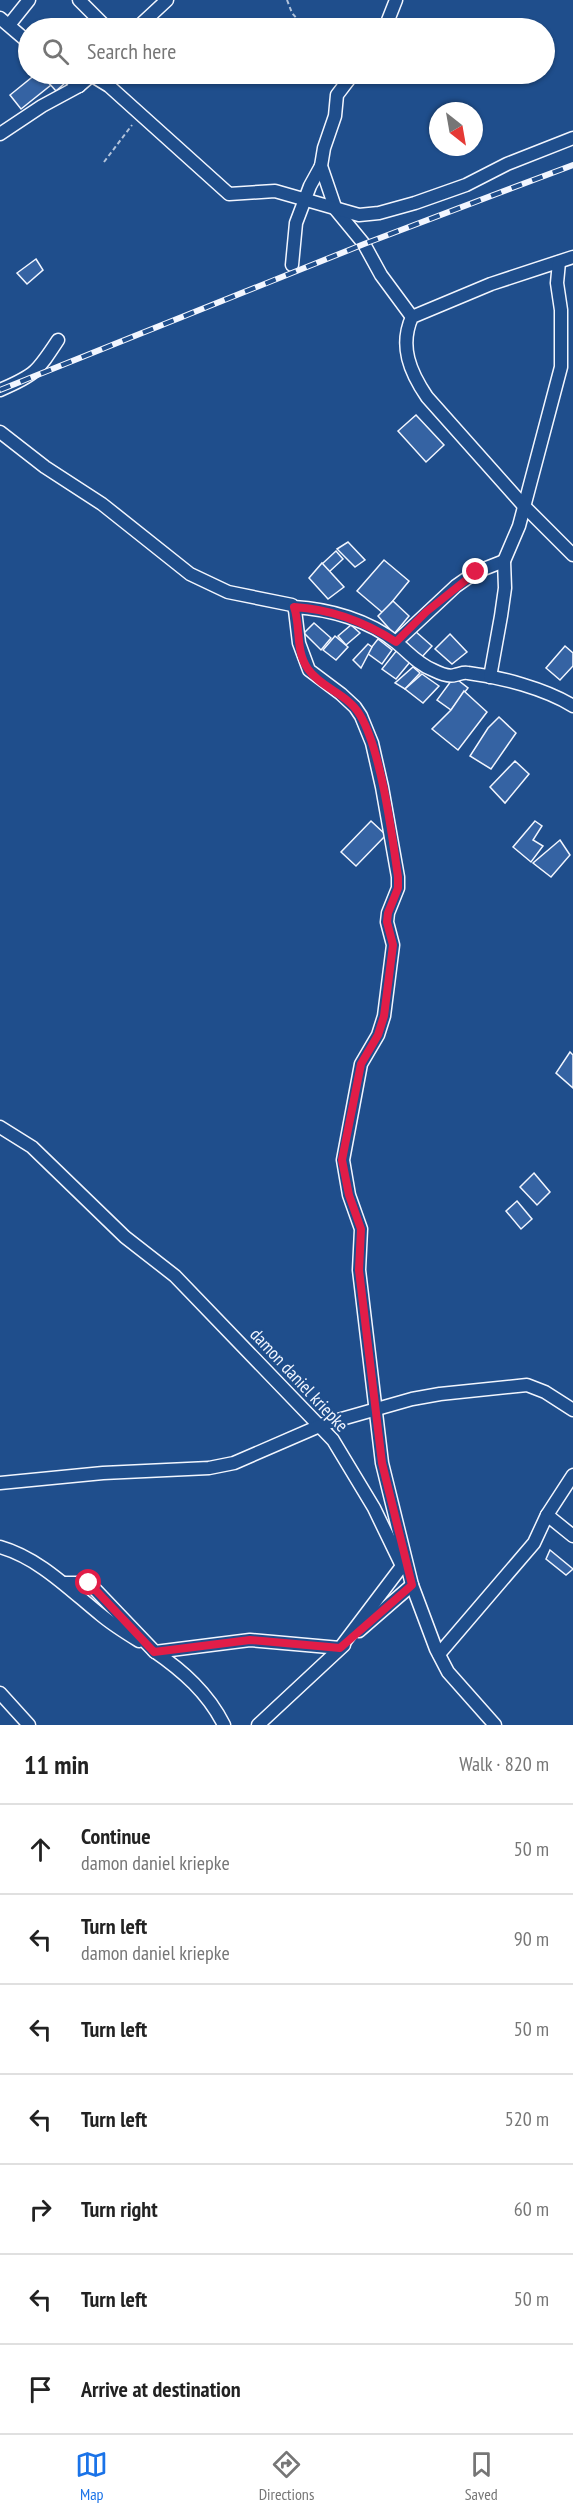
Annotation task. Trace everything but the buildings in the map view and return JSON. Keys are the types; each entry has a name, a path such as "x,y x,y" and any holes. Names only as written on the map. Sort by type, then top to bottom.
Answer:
{"street":[{"path":"18,33 4,21 29,0"},
{"path":"79,0 97,18"},
{"path":"148,18 167,0"},
{"path":"389,18 396,0"},
{"path":"0,134 42,106 79,86 77,84"},
{"path":"105,84 229,194 275,191 303,201 359,215 379,213 415,203 466,185 507,164 573,138"},
{"path":"292,265 296,223 303,201 321,166 324,148 335,116 337,95 345,84"},
{"path":"321,166 336,210 364,244 381,275 412,317"},
{"path":"573,257 491,284 412,317 407,329 405,346 415,379 446,420 524,506 573,555"},
{"path":"490,677 505,588 504,561 519,526 561,367 561,310 557,283 559,262"},
{"path":"0,390 22,380 40,368 58,340"},
{"path":"0,432 45,466 102,504 190,574 228,592 288,603 294,607 318,608 338,614 378,630 396,642 416,661 434,671 453,676 465,672 490,677 560,698 573,706"},
{"path":"396,642 456,586 476,572 504,561"},
{"path":"294,607 299,643 309,670 355,707 368,734 382,787 398,877 398,888 388,913 387,922 393,945 384,1016 378,1035 361,1064 342,1160 349,1195 361,1229 359,1270 382,1463 412,1585 439,1654 448,1672 495,1725"},
{"name":"damon daniel kriepke","path":"0,1127 32,1147 125,1237 175,1276 333,1440 374,1508 402,1566 340,1648"},
{"path":"0,1483 103,1473 209,1468 234,1463 320,1426 377,1408 440,1394 527,1385 545,1392 573,1410"},
{"path":"439,1654 534,1543 547,1515 573,1474"},
{"path":"547,1515 573,1536"},
{"path":"0,1547 38,1566 64,1583 120,1630 192,1680 215,1707 224,1725"},
{"path":"258,1725 340,1648 412,1585"},
{"path":"154,1652 250,1640 340,1648"},
{"path":"0,1693 29,1725"}],"path":[{"path":"287,0 296,18"},
{"path":"104,162 140,116"}],"railway":[{"path":"0,390 364,244 573,165"}],"route":[{"path":"89,1583 154,1652 250,1640 340,1648 412,1585 382,1463 359,1270 361,1229 349,1195 342,1160 361,1064 382,1026 386,989 392,969 393,945 387,922 388,913 399,883 372,743 355,707 309,670 302,658 294,607 318,608 338,614 378,630 396,642 426,612 476,572"}]}
